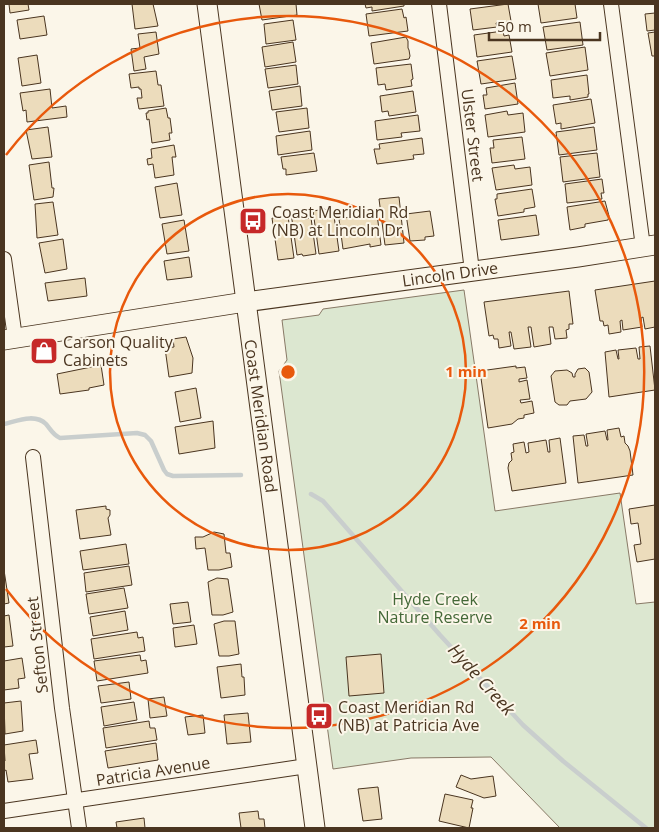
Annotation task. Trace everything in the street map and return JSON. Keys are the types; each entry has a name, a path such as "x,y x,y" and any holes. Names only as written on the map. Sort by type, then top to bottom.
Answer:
{"main road":[{"name":"Coast Meridian Road","path":"207,4 315,828"},
{"name":"Lincoln Drive","path":"9,339 245,302 649,246"}],"street":[{"name":"Ulster Street","path":"439,4 472,271"},
{"path":"611,4 649,246"},
{"path":"4,258 9,339"},
{"name":"Sefton Street","path":"33,457 62,708 79,828"},
{"name":"Patricia Avenue","path":"4,811 307,766"}],"green space":[{"name":"Hyde Creek Nature Reserve","path":"464,290 495,511 620,493 636,604 655,602 655,828 560,828 491,757 411,758 333,769 279,371 287,360 282,320 319,315 323,309"}],"building":[{"path":"9,4 28,4 29,10 10,13"},
{"path":"132,4 153,4 158,26 135,29"},
{"path":"259,4 296,4 297,15 262,20"},
{"path":"365,4 404,4 404,6 372,11 372,7 366,8"},
{"path":"508,4 511,21 496,23 497,27 473,30 470,9"},
{"path":"538,4 575,4 577,18 541,23"},
{"path":"402,9 404,18 406,17 408,31 369,36 366,14"},
{"path":"655,13 655,30 647,31 645,14"},
{"path":"44,16 47,35 20,39 17,20"},
{"path":"293,20 296,40 266,44 264,24"},
{"path":"580,22 583,45 547,50 543,27"},
{"path":"503,31 504,36 509,35 512,52 477,57 474,35"},
{"path":"156,32 159,54 144,57 146,69 134,71 131,49 140,48 138,34"},
{"path":"655,32 655,56 652,56 648,33"},
{"path":"406,37 409,59 374,64 371,43"},
{"path":"293,42 296,62 265,67 262,47"},
{"path":"585,47 588,70 550,76 546,53"},
{"path":"37,55 41,83 22,86 18,58"},
{"path":"512,56 516,79 481,84 477,61"},
{"path":"411,64 412,86 386,90 385,84 378,85 376,68"},
{"path":"296,65 298,84 268,88 265,69"},
{"path":"156,71 158,85 161,85 164,106 139,109 137,98 142,98 141,89 139,87 131,88 129,74"},
{"path":"587,75 588,97 570,100 570,96 553,98 551,80"},
{"path":"515,83 518,104 485,109 483,95 487,95 486,88"},
{"path":"300,86 302,106 272,110 269,91"},
{"path":"50,89 52,108 66,106 67,117 27,122 26,110 23,111 20,93"},
{"path":"413,91 416,112 389,116 388,111 382,112 380,96"},
{"path":"591,99 595,123 561,129 561,123 556,124 553,105"},
{"path":"166,108 168,118 170,118 172,133 169,133 170,140 152,143 149,119 147,120 146,113"},
{"path":"307,108 309,128 279,132 276,112"},
{"path":"507,111 508,115 523,113 525,132 488,137 485,115"},
{"path":"418,115 420,131 401,133 402,137 377,140 375,121"},
{"path":"48,127 52,157 32,159 26,130"},
{"path":"594,127 597,150 559,155 556,132"},
{"path":"310,131 312,150 278,155 276,136"},
{"path":"522,137 525,159 492,163 490,148 494,148 493,140"},
{"path":"422,138 424,154 413,155 414,159 377,164 374,149 380,149 379,144"},
{"path":"174,145 176,157 172,157 174,175 155,178 153,164 148,165 147,159 152,158 151,149"},
{"path":"314,153 317,171 286,175 286,169 283,169 281,157"},
{"path":"597,153 600,177 563,182 560,157"},
{"path":"49,162 52,188 54,188 53,197 34,200 29,165"},
{"path":"514,165 515,169 530,167 532,185 496,190 492,168"},
{"path":"602,179 604,193 601,193 602,199 567,203 565,184"},
{"path":"177,183 182,215 160,218 155,187"},
{"path":"532,189 535,207 524,209 524,212 498,216 495,199 497,199 497,194"},
{"path":"399,197 404,243 385,245 379,199"},
{"path":"605,201 609,216 608,220 585,224 585,227 570,230 567,207"},
{"path":"53,202 58,235 37,238 35,204"},
{"path":"325,209 326,217 334,216 339,251 319,254 313,211"},
{"path":"304,211 305,219 311,218 316,254 303,256 302,254 297,255 291,213"},
{"path":"430,211 434,236 425,237 425,240 410,241 406,214"},
{"path":"377,214 381,245 370,247 370,244 343,249 339,219"},
{"path":"536,215 539,235 501,240 498,220"},
{"path":"288,216 294,258 278,260 272,218"},
{"path":"184,220 189,251 167,254 162,224"},
{"path":"63,239 67,269 45,273 39,243"},
{"path":"189,257 192,277 167,280 164,261"},
{"path":"85,278 87,296 48,301 45,283"},
{"path":"655,281 655,327 645,329 643,317 641,318 642,327 623,330 622,320 620,321 621,332 609,334 608,325 604,326 603,321 600,321 595,290"},
{"path":"569,291 573,324 569,324 569,329 566,330 567,338 555,339 553,327 549,327 551,344 534,347 531,327 528,327 531,347 514,349 511,332 509,332 511,346 499,348 498,339 494,339 493,335 489,336 484,302"},
{"path":"186,337 193,358 192,373 169,377 165,348 174,347 173,339"},
{"path":"650,346 655,390 609,397 605,352 616,350 619,359 618,350 636,348 638,359 640,359 639,347"},
{"path":"101,365 104,385 89,388 89,390 60,394 57,374"},
{"path":"516,366 516,368 525,367 527,378 519,379 519,382 527,380 530,399 520,400 521,403 532,401 534,413 524,415 524,418 518,419 512,424 488,428 480,371"},
{"path":"585,368 589,372 592,392 586,399 570,401 567,405 559,405 555,402 551,376 555,371 567,370 575,377 578,369"},
{"path":"196,388 201,418 180,422 175,392"},
{"path":"213,421 215,448 179,454 175,427"},
{"path":"619,428 621,437 624,436 625,443 630,451 633,475 578,483 573,436 584,435 586,446 588,446 586,434 605,431 608,440 607,430"},
{"path":"560,438 566,483 512,491 508,468 512,460 511,453 514,452 513,444 524,442 526,453 529,452 528,443 546,440 548,452 550,452 549,440"},
{"path":"655,505 655,559 637,562 634,545 641,544 638,523 631,524 629,509"},
{"path":"106,506 106,509 110,510 108,518 111,535 80,539 76,510"},
{"path":"214,532 224,534 226,553 230,553 232,567 208,570 205,548 196,549 195,537 203,537"},
{"path":"126,544 129,564 83,570 80,551"},
{"path":"129,566 132,585 86,592 84,573"},
{"path":"4,570 9,603 4,604"},
{"path":"217,578 228,579 233,612 223,615 212,615 208,582"},
{"path":"124,588 128,608 89,614 86,594"},
{"path":"188,602 191,622 173,624 170,604"},
{"path":"125,611 128,630 93,636 90,617"},
{"path":"9,615 13,646 4,647 4,616"},
{"path":"224,621 235,621 239,654 219,656 214,624"},
{"path":"194,625 197,644 175,647 173,628"},
{"path":"137,632 138,638 143,637 145,651 94,659 91,639"},
{"path":"381,654 384,693 349,696 346,657"},
{"path":"140,655 141,661 146,660 148,673 97,681 94,661"},
{"path":"22,658 25,678 18,679 19,688 4,690 4,661"},
{"path":"241,664 245,695 221,698 217,667"},
{"path":"129,682 131,699 101,703 98,686"},
{"path":"164,697 167,716 150,718 148,699"},
{"path":"21,701 23,731 5,734 4,703"},
{"path":"134,702 137,720 104,726 101,707"},
{"path":"248,713 251,742 227,744 224,715"},
{"path":"203,715 205,733 188,735 185,717"},
{"path":"149,721 150,728 155,728 157,740 106,748 103,728"},
{"path":"36,740 38,753 29,754 33,779 8,782 6,770 4,771 4,745"},
{"path":"156,743 158,760 108,768 105,751"},
{"path":"461,775 471,779 493,776 496,796 484,798 456,787"},
{"path":"378,787 382,819 363,821 358,789"},
{"path":"445,794 473,800 469,828 439,821"},
{"path":"258,811 259,819 264,819 265,828 241,828 239,813"},
{"path":"144,818 145,828 117,828 116,822"}],"waterway":[{"name":"Hyde Creek","path":"4,424 31,418 37,419 46,424 60,438 137,433 145,435 151,441 167,474 173,476 241,475"},
{"name":"Hyde Creek","path":"311,494 323,501 440,635 523,725 563,761 646,828"}],"place":[{"name":"Coast Meridian Rd (NB) at Lincoln Dr","path":"253,221"},
{"name":"Carson Quality Cabinets","path":"44,351"},
{"name":"Coast Meridian Rd (NB) at Patricia Ave","path":"319,716"}]}
